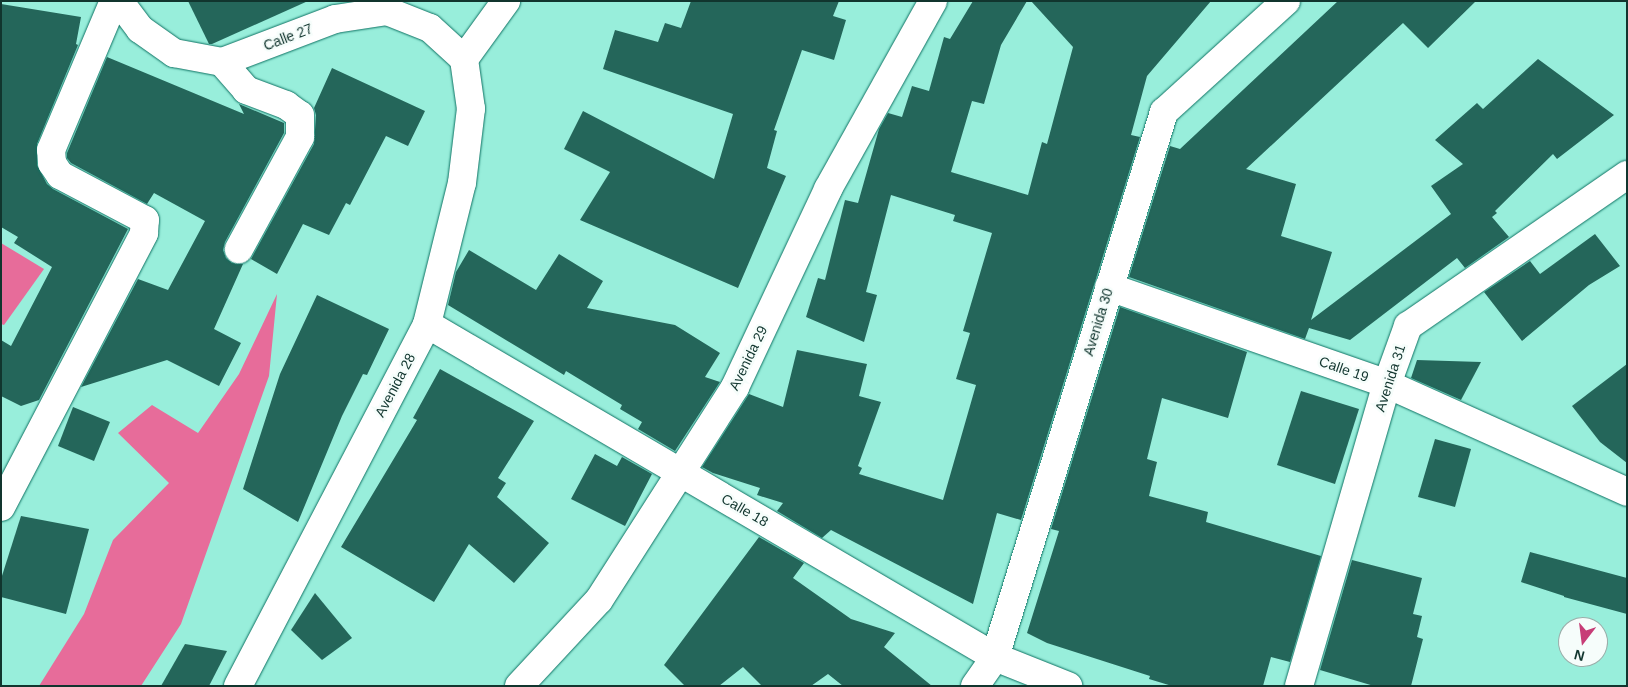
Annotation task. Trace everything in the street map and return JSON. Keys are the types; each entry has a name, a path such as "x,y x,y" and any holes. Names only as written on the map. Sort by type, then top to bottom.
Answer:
{"street":[{"path":"1,507 144,233 145,220 60,175 52,163 51,150 114,1"},
{"path":"119,1 140,29 174,53 222,62 246,90 286,105 300,115 300,137 239,249"},
{"path":"464,58 506,1"},
{"name":"Avenida 29","path":"519,686 599,600 735,387 828,189 933,1"},
{"name":"Avenida 30","path":"975,686 995,657 1164,112 1286,1"},
{"name":"Calle 27","path":"222,62 335,19 387,11 430,28 464,58"},
{"name":"Avenida 28","path":"238,686 427,324 462,183 471,109 464,58"},
{"name":"Avenida 31","path":"1298,686 1387,384 1408,326 1627,174"},
{"name":"Calle 19","path":"1109,287 1387,384 1627,492"},
{"name":"Calle 18","path":"427,324 995,657 1068,686"}],"shaded area":[{"path":"1,243 44,269 4,325 1,324"},
{"path":"277,294 269,376 181,624 141,686 39,686 84,614 113,540 169,483 118,433 152,405 198,433 239,374"}],"building":[{"path":"188,1 308,1 209,44"},
{"path":"691,1 839,1 833,16 846,20 834,60 802,50 774,130 777,131 767,168 786,176 738,288 580,220 610,172 564,149 583,111 714,179 733,114 603,69 615,30 658,42 665,23 681,28"},
{"path":"973,1 1027,1 1001,45 984,104 972,101 951,172 1028,195 1042,142 1047,144 1073,47 1031,1 1211,1 1147,76 1131,135 1140,137 1021,520 997,513 973,604 831,530 822,538 777,511 783,503 757,495 760,488 713,473 702,467 749,394 783,407 797,350 867,364 859,396 881,402 858,466 862,468 859,474 943,500 976,385 956,379 970,333 963,331 992,233 953,221 955,215 891,195 866,292 877,295 864,342 806,317 818,278 825,280 845,200 858,203 879,129 888,113 902,117 912,86 929,91 944,37 950,39"},
{"path":"1338,1 1476,1 1428,48 1403,23 1246,169 1296,184 1281,236 1332,252 1311,320 1451,214 1431,186 1463,164 1435,140 1477,103 1483,109 1538,59 1614,115 1557,159 1553,154 1495,211 1497,213 1492,217 1509,237 1465,268 1457,258 1350,340 1309,328 1305,339 1129,277 1170,146 1180,149"},
{"path":"1,4 81,17 76,44 78,45 37,144 37,165 47,184 53,189 128,229 39,400 21,406 1,396 1,340 11,346 52,267 14,243 18,237 1,227"},
{"path":"107,57 244,114 239,104 284,123 284,133 225,242 223,250 226,258 232,263 243,264 214,329 241,343 219,386 167,360 81,387 138,279 168,290 205,221 154,193 147,204 71,163 67,158 67,153"},
{"path":"332,68 425,111 408,146 386,136 350,205 346,203 329,235 303,224 277,274 251,259 314,144 316,115 314,108"},
{"path":"1595,234 1620,266 1589,285 1522,341 1484,292 1530,261 1540,274"},
{"path":"469,250 536,290 559,254 603,281 587,308 675,325 720,353 705,377 720,382 675,451 638,429 642,422 620,409 622,405 566,371 564,375 448,305 456,272"},
{"path":"317,295 389,329 367,375 363,374 342,416 298,522 243,489 280,374"},
{"path":"1120,307 1247,352 1228,418 1162,398 1147,459 1157,462 1149,496 1208,512 1206,522 1321,556 1290,662 1271,657 1263,686 1172,686 1149,679 1150,676 1047,643 1027,633 1059,531 1051,529"},
{"path":"1417,360 1481,362 1461,400 1411,378"},
{"path":"1627,364 1627,463 1600,442 1572,406"},
{"path":"440,369 534,421 498,478 506,483 497,497 549,543 514,583 469,544 434,602 341,547 417,420 413,418"},
{"path":"1301,391 1359,409 1335,484 1277,465"},
{"path":"73,407 110,422 94,461 58,446"},
{"path":"1435,439 1471,449 1455,507 1418,497"},
{"path":"595,454 617,466 622,457 652,474 625,526 571,499"},
{"path":"21,516 89,529 66,614 1,597 1,579"},
{"path":"759,537 804,563 793,578 851,619 895,633 884,647 932,686 843,686 828,674 811,686 762,686 743,667 719,686 685,686 664,665"},
{"path":"1530,552 1627,578 1627,614 1564,597 1521,582"},
{"path":"1352,560 1422,578 1413,614 1422,616 1417,637 1423,639 1411,686 1374,686 1320,670"},
{"path":"315,593 352,638 322,660 291,630"},
{"path":"185,644 227,651 209,686 161,686"}]}
